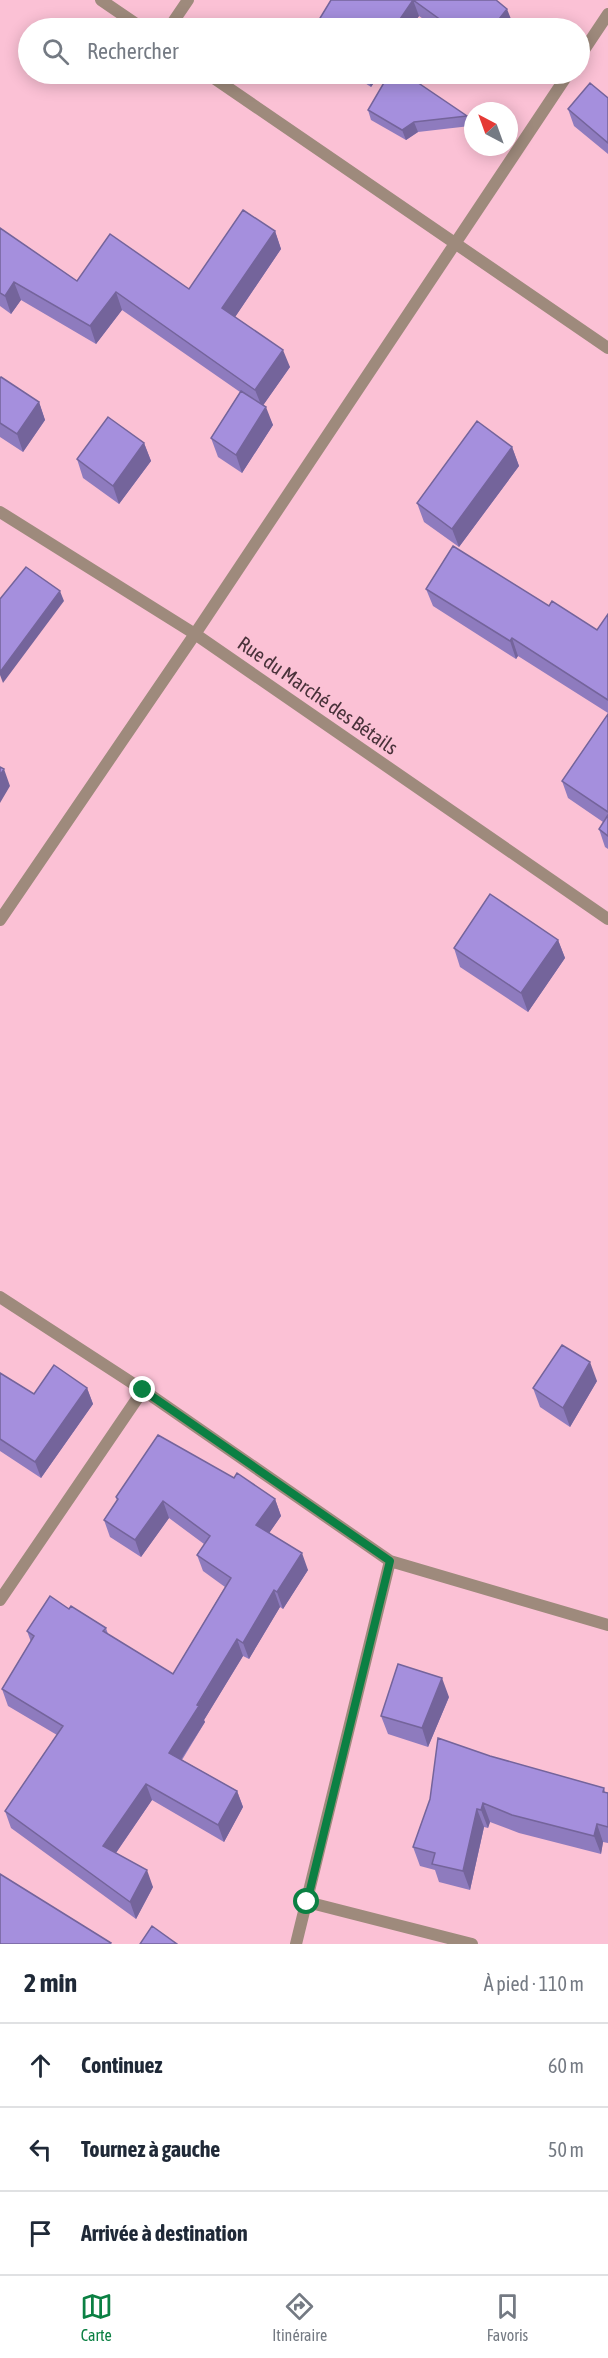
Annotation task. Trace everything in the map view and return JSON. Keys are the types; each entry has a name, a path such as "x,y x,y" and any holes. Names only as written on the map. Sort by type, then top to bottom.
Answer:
{"street":[{"path":"101,0 127,18"},
{"path":"176,18 188,0"},
{"path":"590,41 608,14"},
{"path":"223,84 608,348"},
{"path":"0,920 195,634 561,84"},
{"name":"Rue du Marché des Bétails","path":"0,512 195,634 608,919"},
{"path":"0,1297 143,1390 390,1561 608,1625"},
{"path":"0,1600 143,1390"},
{"path":"296,1944 390,1561"},
{"path":"307,1902 472,1944"}],"building":[{"path":"331,0 413,0 401,18 320,18"},
{"path":"413,0 496,0 507,9 500,18 438,18"},
{"path":"590,83 608,98 608,143 568,109"},
{"path":"383,84 420,84 464,114 464,116 414,122 402,130 368,110"},
{"path":"243,210 275,231 222,308 283,350 255,390 116,292 90,326 14,282 5,296 0,293 0,228 77,281 110,234 189,289"},
{"path":"1,377 39,402 17,434 0,423"},
{"path":"241,391 266,407 236,455 211,438"},
{"path":"108,417 144,443 113,486 77,459"},
{"path":"477,421 512,447 452,529 417,503"},
{"path":"453,546 549,606 552,601 597,630 608,614 608,700 512,638 510,641 426,589"},
{"path":"26,567 60,591 0,672 0,599"},
{"path":"608,714 608,812 562,781"},
{"path":"608,815 608,836 599,829"},
{"path":"490,894 558,940 521,993 454,948"},
{"path":"562,1345 590,1362 563,1408 533,1388"},
{"path":"54,1365 87,1388 35,1462 0,1439 0,1373 34,1394"},
{"path":"158,1435 234,1478 237,1473 275,1499 256,1525 302,1553 277,1592 274,1590 243,1643 237,1639 169,1753 237,1791 218,1825 146,1784 103,1846 147,1870 130,1902 5,1811 63,1726 2,1689 34,1636 27,1631 50,1596 69,1609 71,1606 106,1628 103,1631 173,1674 231,1578 197,1555 210,1536 163,1501 135,1540 104,1520 118,1499 116,1497"},
{"path":"398,1664 442,1678 422,1728 381,1716"},
{"path":"438,1738 490,1756 604,1788 603,1792 608,1793 608,1827 597,1824 594,1836 512,1815 483,1803 481,1810 477,1809 463,1871 432,1864 435,1853 413,1847 430,1799"},
{"path":"0,1874 111,1943 0,1944"},
{"path":"152,1926 177,1944 140,1944"}],"route":[{"path":"143,1390 390,1561 307,1902"}]}
